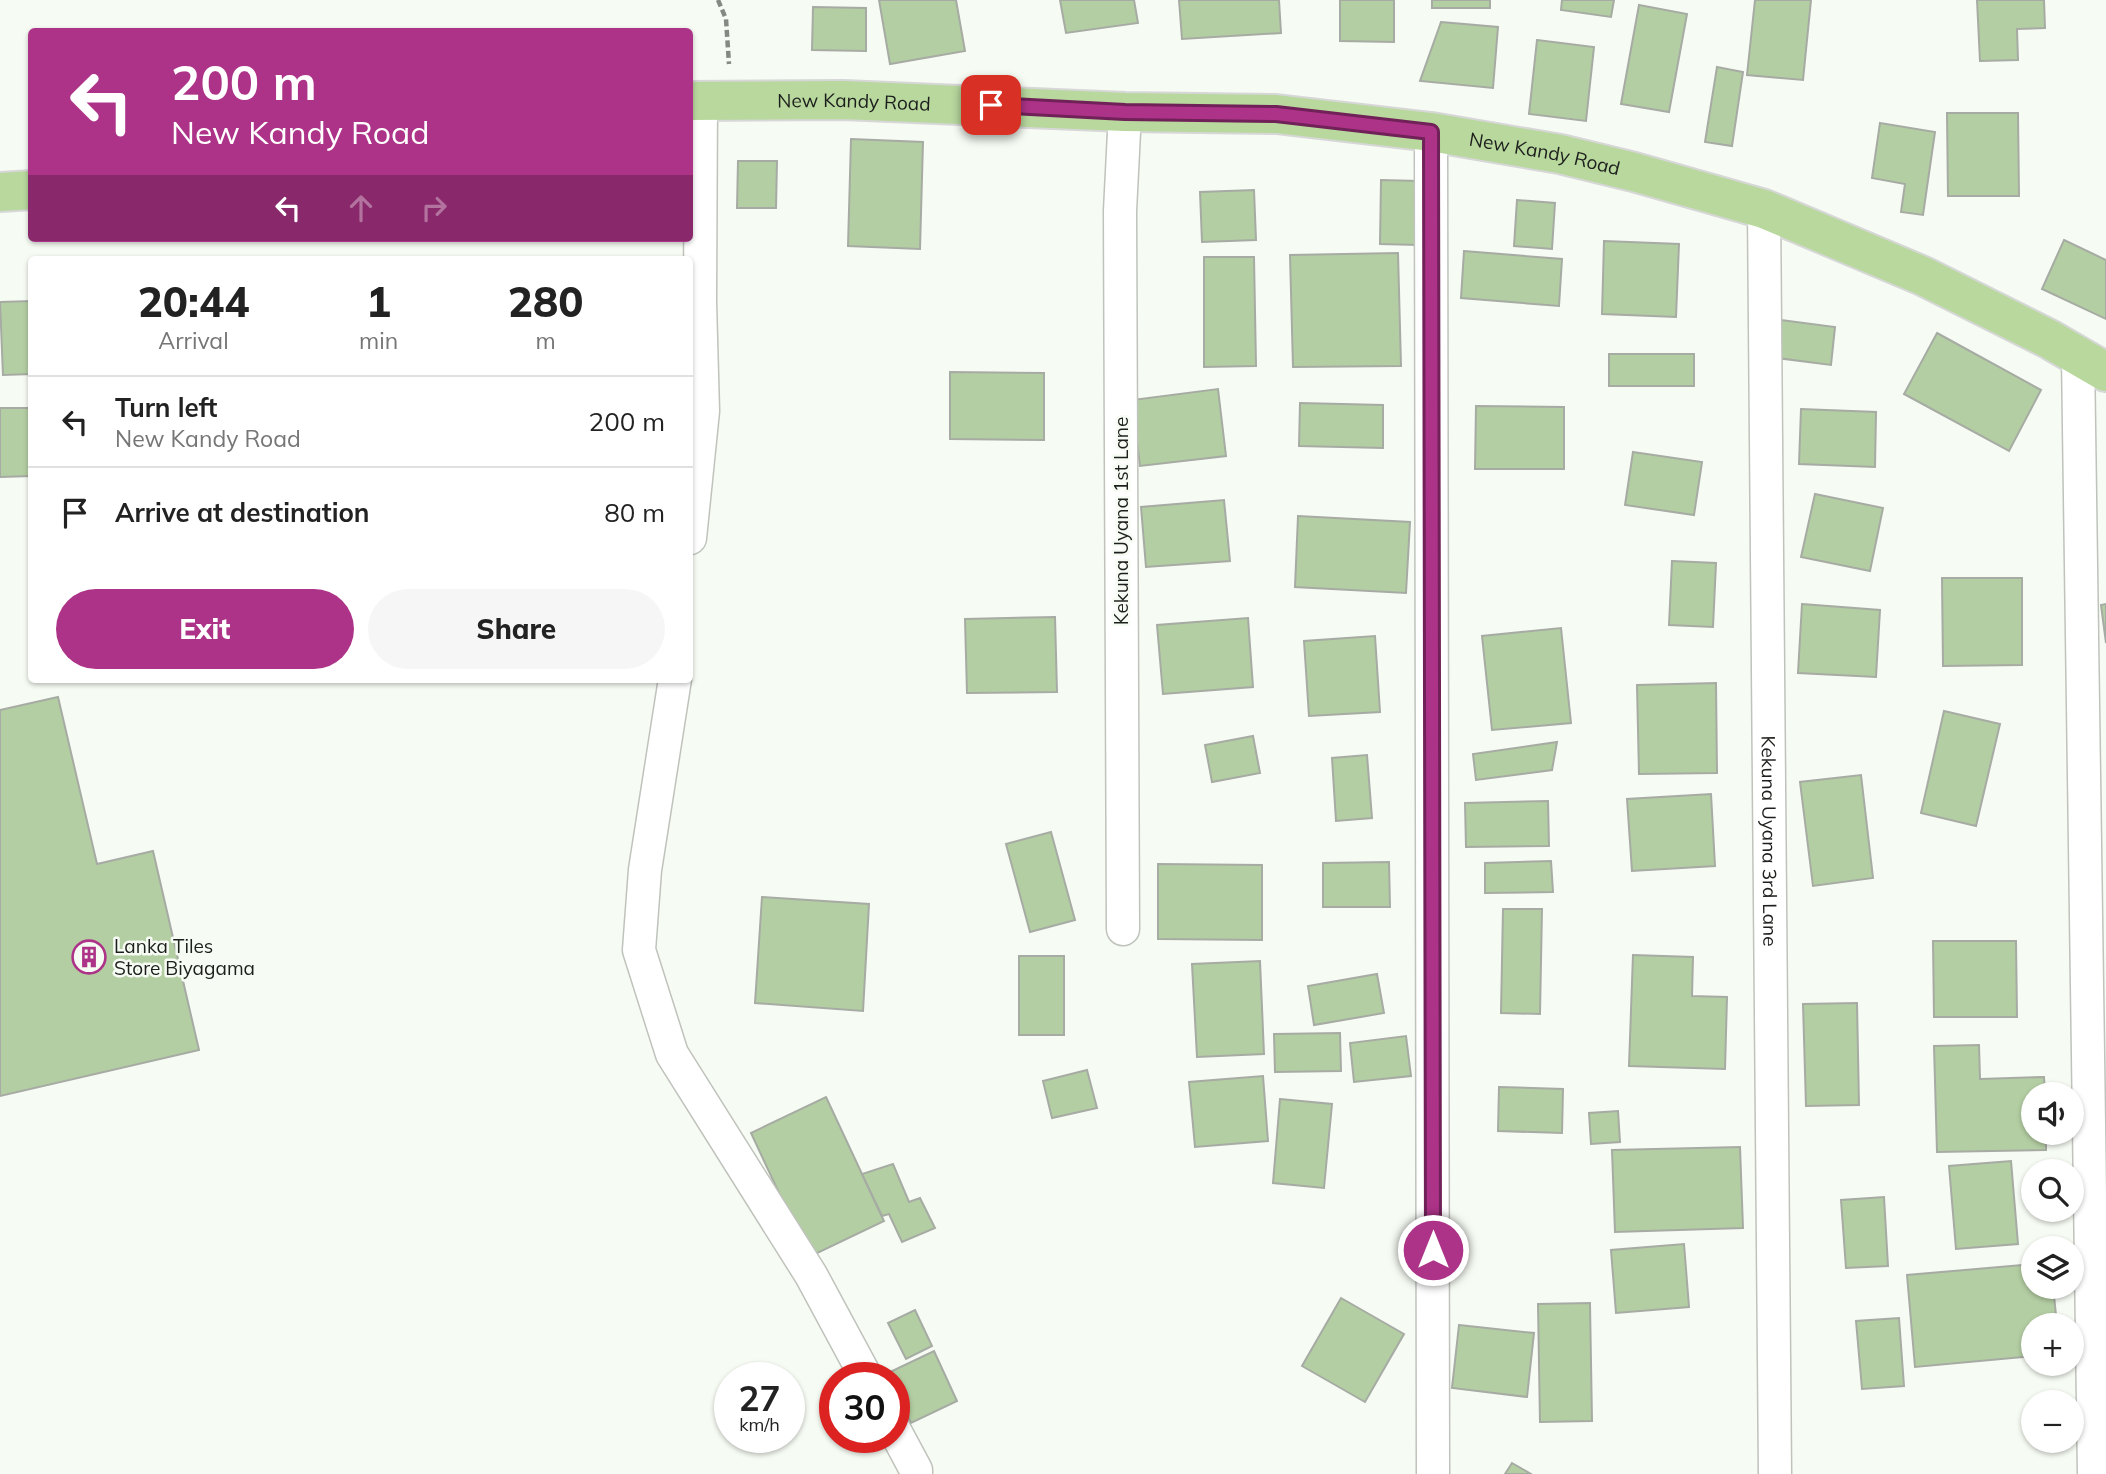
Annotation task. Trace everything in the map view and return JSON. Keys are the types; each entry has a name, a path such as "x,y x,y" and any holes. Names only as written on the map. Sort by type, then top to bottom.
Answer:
{"main road":[{"name":"New Kandy Road","path":"708,100 843,100 1125,112 1276,114 1431,132 1560,154 1764,209 1923,276 2049,339 2092,364"},
{"path":"0,192 28,190"}],"street":[{"path":"693,506 702,411 700,302 708,100"},
{"name":"Kekuna Uyana 1st Lane","path":"1123,929 1120,211 1125,112"},
{"path":"1431,132 1433,1474"},
{"name":"Kekuna Uyana 3rd Lane","path":"1764,209 1775,1474"},
{"path":"2092,364 2094,1474"},
{"path":"674,683 645,870 639,950 672,1054 811,1275 858,1362"},
{"path":"907,1453 916,1474"}],"path":[{"path":"708,100 726,19 718,0"}],"building":[{"path":"879,0 956,0 965,51 890,64"},
{"path":"1060,0 1134,0 1138,23 1066,33"},
{"path":"1179,0 1279,0 1281,33 1182,39"},
{"path":"1340,0 1394,0 1394,42 1340,41"},
{"path":"1432,0 1490,0 1490,8 1432,8"},
{"path":"1562,0 1614,0 1611,17 1561,10"},
{"path":"1755,0 1811,0 1803,80 1747,75"},
{"path":"1977,0 2044,0 2045,28 2017,29 2018,60 1980,61"},
{"path":"1639,5 1687,14 1669,112 1621,104"},
{"path":"813,7 866,8 866,51 812,50"},
{"path":"1441,22 1498,27 1493,88 1420,81"},
{"path":"1537,40 1594,47 1586,121 1529,114"},
{"path":"1717,67 1743,72 1732,146 1705,142"},
{"path":"1947,113 2018,113 2019,196 1948,196"},
{"path":"1880,123 1935,132 1923,215 1901,212 1905,184 1872,178"},
{"path":"851,139 923,142 920,249 848,246"},
{"path":"738,161 777,161 776,208 737,208"},
{"path":"1381,180 1419,181 1418,245 1380,244"},
{"path":"1254,190 1256,240 1202,242 1200,192"},
{"path":"1517,200 1555,203 1552,249 1514,246"},
{"path":"2064,240 2106,260 2106,319 2042,289"},
{"path":"1604,241 1679,244 1676,317 1602,314"},
{"path":"1464,251 1562,259 1559,306 1461,298"},
{"path":"1398,253 1401,366 1293,367 1290,255"},
{"path":"1204,257 1254,257 1256,366 1204,367"},
{"path":"28,301 28,374 3,375 0,302"},
{"path":"1781,320 1835,327 1831,365 1777,358"},
{"path":"1937,333 2041,390 2009,451 1904,394"},
{"path":"1609,354 1694,354 1694,386 1609,386"},
{"path":"950,372 1044,373 1044,440 950,439"},
{"path":"1218,389 1226,456 1140,466 1132,400"},
{"path":"1300,403 1383,405 1383,448 1299,446"},
{"path":"1476,406 1564,407 1564,469 1475,469"},
{"path":"0,408 28,408 28,476 0,477"},
{"path":"1801,409 1876,412 1875,467 1799,464"},
{"path":"1633,452 1702,462 1694,515 1625,505"},
{"path":"1815,494 1883,508 1870,571 1801,557"},
{"path":"1224,500 1230,561 1146,567 1141,507"},
{"path":"1298,516 1410,522 1406,593 1295,587"},
{"path":"1672,561 1716,563 1713,627 1669,625"},
{"path":"1942,578 2022,578 2022,665 1943,666"},
{"path":"1802,604 1880,610 1876,677 1798,673"},
{"path":"2106,604 2106,643 2101,605"},
{"path":"1055,617 1057,692 967,693 965,619"},
{"path":"1248,618 1253,687 1163,694 1157,625"},
{"path":"1561,628 1571,723 1492,730 1482,636"},
{"path":"1375,636 1380,712 1309,716 1304,641"},
{"path":"1716,683 1717,773 1639,774 1637,685"},
{"name":"Lanka Tiles Store Biyagama","path":"58,697 97,864 153,851 199,1050 0,1096 0,710"},
{"path":"1944,711 2000,724 1976,826 1921,813"},
{"path":"1253,736 1260,773 1212,782 1205,745"},
{"path":"1557,742 1552,770 1476,780 1473,754"},
{"path":"1367,755 1372,818 1336,821 1332,758"},
{"path":"1861,775 1873,878 1813,886 1800,782"},
{"path":"1711,794 1715,866 1632,871 1627,799"},
{"path":"1548,801 1549,846 1466,847 1465,803"},
{"path":"1051,832 1075,920 1030,932 1006,844"},
{"path":"1551,861 1553,892 1485,893 1485,863"},
{"path":"1389,862 1390,907 1323,907 1323,863"},
{"path":"1158,864 1262,865 1262,940 1158,939"},
{"path":"762,897 869,904 863,1011 755,1003"},
{"path":"1503,909 1542,909 1540,1014 1501,1013"},
{"path":"1933,941 2016,941 2017,1017 1934,1017"},
{"path":"1633,955 1693,957 1692,996 1727,997 1725,1069 1629,1066"},
{"path":"1019,956 1064,956 1064,1035 1019,1035"},
{"path":"1260,961 1264,1054 1197,1057 1192,964"},
{"path":"1377,974 1384,1013 1314,1025 1308,986"},
{"path":"1857,1003 1859,1105 1806,1106 1803,1004"},
{"path":"1340,1033 1341,1071 1275,1072 1274,1034"},
{"path":"1406,1036 1411,1076 1354,1082 1350,1043"},
{"path":"1979,1045 1980,1079 2044,1077 2044,1082 2021,1082 2021,1145 2046,1145 2046,1150 1937,1152 1934,1046"},
{"path":"1087,1070 1097,1108 1052,1118 1043,1081"},
{"path":"1263,1076 1268,1141 1195,1147 1189,1082"},
{"path":"1499,1087 1563,1089 1562,1133 1498,1131"},
{"path":"826,1097 884,1221 809,1257 751,1133"},
{"path":"1280,1099 1332,1104 1324,1188 1273,1183"},
{"path":"1618,1111 1620,1142 1591,1144 1589,1113"},
{"path":"1740,1147 1743,1228 1615,1232 1612,1150"},
{"path":"2011,1161 2018,1244 1956,1249 1949,1166"},
{"path":"893,1164 909,1202 920,1198 935,1228 902,1242 889,1214 882,1216 862,1174"},
{"path":"1884,1197 1888,1266 1846,1268 1841,1200"},
{"path":"1684,1244 1689,1307 1616,1313 1611,1250"},
{"path":"2021,1265 2021,1299 2054,1299 2056,1313 2021,1313 2021,1357 1915,1367 1907,1275"},
{"path":"1341,1298 1404,1334 1365,1402 1302,1366"},
{"path":"1590,1303 1592,1421 1540,1422 1538,1304"},
{"path":"915,1310 932,1346 906,1359 888,1323"},
{"path":"1899,1318 1904,1386 1862,1389 1856,1321"},
{"path":"1459,1325 1534,1333 1527,1397 1452,1388"},
{"path":"934,1351 957,1401 911,1423 910,1362"},
{"path":"1512,1463 1531,1474 1505,1474"}],"place":[{"name":"Lanka Tiles Store Biyagama","path":"89,957"}],"route":[{"path":"991,105 1125,112 1276,114 1431,132 1433,1250"}]}
